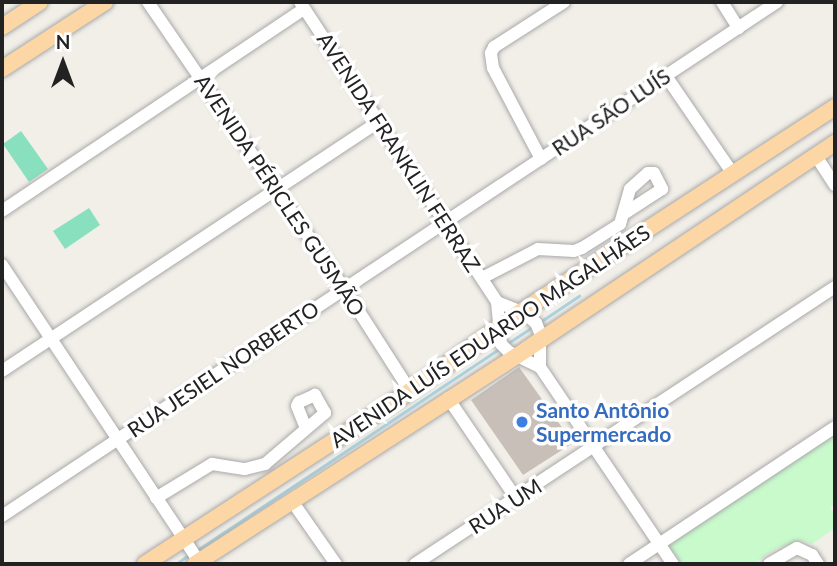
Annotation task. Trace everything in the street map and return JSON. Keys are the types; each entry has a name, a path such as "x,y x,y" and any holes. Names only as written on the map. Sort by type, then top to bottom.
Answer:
{"main road":[{"path":"2,27 40,2"},
{"path":"2,69 105,2"},
{"name":"AVENIDA LUÍS EDUARDO MAGALHÃES","path":"145,564 184,542 835,107"},
{"name":"AVENIDA LUÍS EDUARDO MAGALHÃES","path":"197,562 835,143"}],"street":[{"name":"AVENIDA PÉRICLES GUSMÃO","path":"148,2 344,288 410,391"},
{"path":"541,159 493,68 491,53 494,47 565,2"},
{"path":"722,2 738,28"},
{"name":"RUA SÃO LUÍS","path":"445,221 777,2"},
{"path":"2,211 202,79 302,5"},
{"name":"AVENIDA FRANKLIN FERRAZ","path":"302,5 497,302"},
{"path":"666,76 733,174"},
{"path":"2,371 275,187 379,121"},
{"path":"816,156 835,185"},
{"path":"482,278 538,249 574,251 582,248 620,224 625,213"},
{"name":"RUA JESIEL NORBERTO","path":"2,516 445,221"},
{"path":"2,265 197,562"},
{"name":"RUA UM","path":"415,564 835,287"},
{"path":"540,367 540,336 537,323 525,314 497,302 499,333 513,354 540,367 673,564"},
{"path":"449,398 516,498"},
{"path":"156,498 212,464 245,469 265,464 306,428"},
{"path":"629,564 835,428"},
{"path":"292,501 336,564"},
{"path":"769,564 797,548 815,559"}],"green space":[{"path":"21,131 48,169 29,182 3,144"},
{"path":"89,208 100,225 65,249 53,231"},
{"path":"831,432 835,437 835,504 830,507 835,516 835,528 812,544 803,541 777,548 753,564 682,564 666,543"}],"building":[{"name":"Santo Antônio Supermercado","path":"519,367 573,443 523,475 471,400"}],"waterway":[{"path":"540,322 579,296"},
{"path":"508,343 534,326"},
{"path":"196,551 499,349"},
{"path":"176,564 190,554"}],"place":[{"name":"Santo Antônio Supermercado","path":"522,422"}]}
